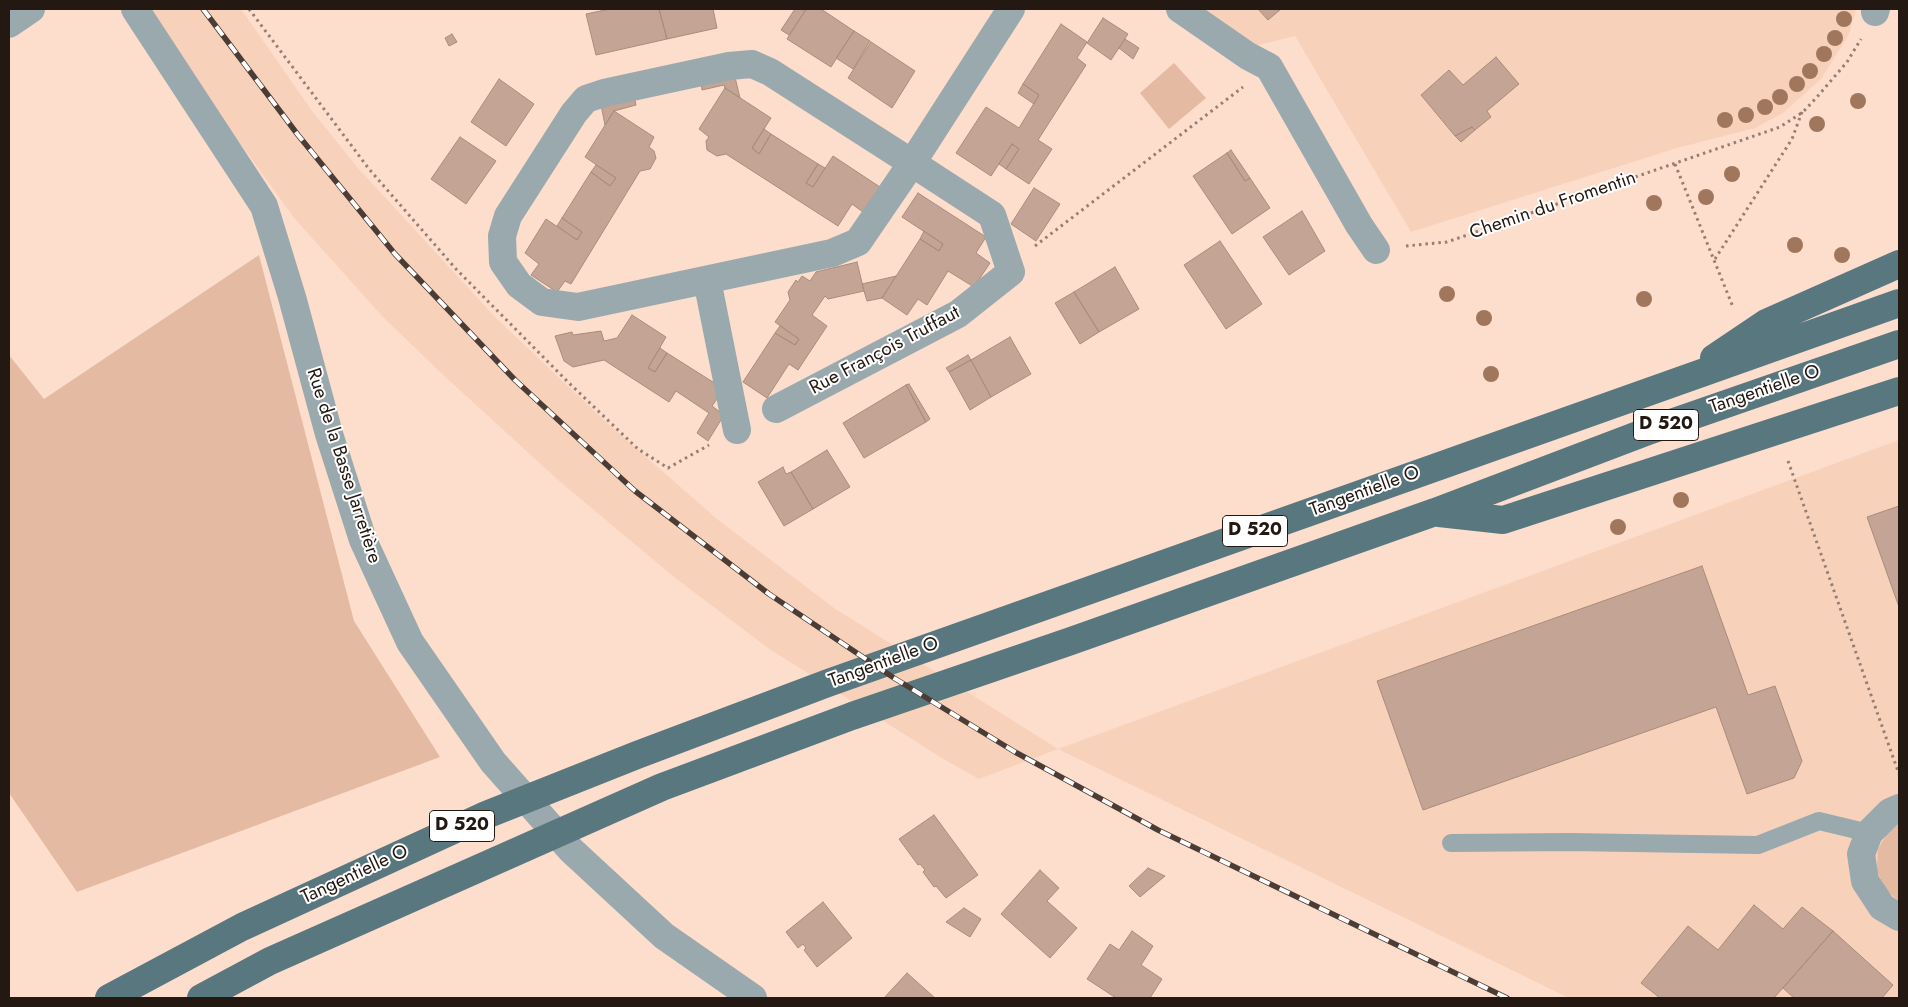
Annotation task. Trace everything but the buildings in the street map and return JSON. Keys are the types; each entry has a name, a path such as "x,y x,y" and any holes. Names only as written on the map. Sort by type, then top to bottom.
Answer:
{"main road":[{"path":"1681,380 1766,323 1899,264"},
{"name":"D 520","path":"1681,380 1899,303"},
{"name":"Tangentielle O","path":"201,998 270,961 662,787 852,716 1071,642 1435,512 1651,430 1899,344"},
{"name":"Tangentielle O","path":"109,998 242,927 486,815 637,754 838,679 1681,380"},
{"path":"1435,512 1503,520 1899,391"}],"street":[{"path":"9,24 31,9"},
{"name":"Rue de la Basse Jarretière","path":"135,9 264,206 292,298 329,434 363,540 410,642 493,762 571,850 610,889 664,936 753,998"},
{"path":"1011,9 912,163 858,242 832,253 578,307 542,302 519,285 503,262 502,236 508,216 574,112 586,99 604,93 719,68 752,64 770,72 912,163 992,215 1011,272"},
{"path":"1180,9 1248,56 1269,68 1358,225 1376,250"},
{"name":"Rue François Truffaut","path":"776,409 958,314 1011,272"},
{"path":"707,280 737,430"},
{"path":"1899,808 1890,812 1869,833 1861,854 1865,881 1882,908 1899,917"}],"lane":[{"path":"1451,843 1568,842 1758,845 1819,821 1869,833"}],"path":[{"name":"Chemin du Fromentin","path":"1376,250 1446,242 1780,128 1802,112 1847,62 1876,11"},
{"path":"1011,272 1032,248 1269,68"},
{"path":"1715,259 1792,139 1802,112"},
{"path":"1675,164 1718,265"},
{"path":"1805,507 1899,774"}],"shaded area":[{"path":"151,9 241,9 312,111 358,168 496,318 606,422 717,519 834,608 1058,749 979,779 945,760 768,648 674,577 557,479 383,317 295,219 208,99"},
{"path":"1199,9 1856,9 1849,34 1821,79 1783,113 1755,128 1677,148 1411,232 1295,36 1246,48"},
{"path":"1174,63 1206,98 1169,129 1140,93"},
{"path":"259,255 354,621 440,757 77,892 9,793 9,355 44,399"},
{"path":"1899,440 1899,998 1569,998 1058,749"},
{"path":"1899,822 1899,901 1886,890 1877,871 1878,849 1888,832"}],"railway":[{"path":"203,9 298,135 395,254 515,380 635,491 769,594 894,678 1015,752 1158,830 1507,998"}]}
